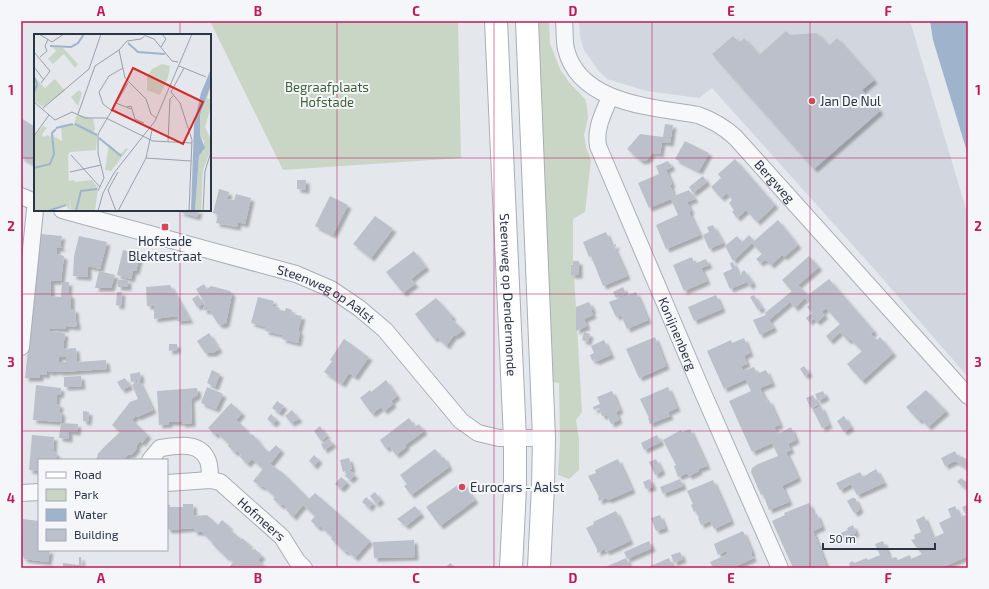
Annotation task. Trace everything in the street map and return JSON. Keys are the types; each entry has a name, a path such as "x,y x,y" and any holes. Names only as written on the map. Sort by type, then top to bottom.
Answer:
{"main road":[{"name":"Steenweg op Dendermonde","path":"496,21 515,439 515,488 510,568"},
{"path":"527,21 544,438 539,568"}],"street":[{"name":"Bergweg","path":"564,21 566,48 579,75 589,84 610,97 698,115 716,123 735,137 968,396"},
{"name":"Konijnenberg","path":"610,97 601,116 596,136 598,146 703,393 780,568"},
{"path":"21,196 34,202"},
{"path":"21,347 36,211"},
{"name":"Steenweg op Aalst","path":"66,211 296,274 331,289 359,308 385,330 461,421 478,433 499,438 544,438"},
{"path":"151,459 160,448 191,445 202,452 208,461 210,480 168,483"},
{"name":"Hofmeers","path":"210,480 220,482 282,538 297,561 304,568"},
{"path":"21,493 38,492"}],"shaded area":[{"path":"579,21 910,21 968,216 968,377 876,271 712,88 699,98 647,91 607,79 598,70 584,50 580,36"}],"green space":[{"name":"Begraafplaats Hofstade","path":"210,21 458,21 461,158 283,170"},
{"path":"535,21 549,21 550,44 560,69 569,82 585,99 588,118 584,135 586,147 591,160 585,212 573,219 573,264 571,265 571,275 574,275 582,412 576,420 579,440 579,470 569,479 558,475 560,442 559,383 552,382"}],"water":[{"path":"930,21 968,21 968,155 933,40"}],"building":[{"name":"Jan De Nul","path":"786,31 790,35 817,33 829,46 837,38 874,80 862,90 880,111 814,169 712,54 733,36 739,43 744,38 759,55"},
{"path":"21,118 34,126 34,164 21,157"},
{"path":"665,124 673,125 670,143 662,142 660,154 652,153 647,160 641,161 627,149 640,134 663,137"},
{"path":"685,141 709,153 699,171 675,159"},
{"path":"735,159 775,205 757,222 746,210 737,218 732,212 734,210 729,203 732,200 727,193 721,198 711,187 721,178 718,174"},
{"path":"668,161 672,167 666,170 672,184 670,185 674,196 689,190 695,199 687,202 691,211 689,212 700,235 666,249 656,225 678,215 671,199 649,208 638,183 659,174 656,166"},
{"path":"703,176 707,182 693,193 689,187"},
{"path":"297,180 306,180 306,190 297,189"},
{"path":"219,189 229,192 227,199 234,200 236,194 251,198 245,224 238,222 237,227 216,223 218,215 213,213"},
{"path":"330,196 348,205 333,235 315,226"},
{"path":"180,211 199,211 197,217"},
{"path":"375,216 393,229 371,258 353,244"},
{"path":"778,220 798,245 784,257 782,255 771,265 766,260 760,263 756,259 762,254 752,243 733,261 725,246 737,236 742,242 749,235 754,241"},
{"path":"713,225 723,243 709,249 703,235 709,232 707,227"},
{"path":"606,232 612,246 616,244 614,247 627,276 603,286 591,256 589,257 583,242"},
{"path":"40,234 62,236 60,245 62,248 57,248 56,254 64,256 61,281 51,281 51,296 61,297 62,282 69,282 68,294 71,295 71,309 75,309 77,327 66,326 65,329 50,328 50,331 65,333 63,349 76,348 77,362 106,360 107,369 62,372 49,372 47,370 46,375 40,374 40,378 25,378","holes":["59,357 66,357 66,362 58,362"]},
{"path":"79,236 107,242 100,269 88,266 88,277 73,276 74,256"},
{"path":"123,250 140,255 136,271 133,271 131,279 117,275"},
{"path":"414,251 426,267 411,279 415,284 403,293 386,272"},
{"path":"809,256 819,267 798,285 808,295 829,279 874,331 871,334 877,340 880,337 893,353 862,381 847,364 862,351 850,339 848,341 840,332 830,341 826,336 840,324 826,308 822,312 825,315 817,322 813,318 809,322 806,318 812,313 807,307 810,304 805,298 795,308 790,302 769,320 774,328 760,335 753,320 766,315 765,313 792,291 782,280"},
{"path":"692,257 694,264 706,259 709,265 701,268 707,281 684,291 673,265"},
{"path":"573,261 579,261 579,275 571,275 571,265 573,265"},
{"path":"733,262 739,276 744,270 753,283 749,286 747,282 730,289 723,273 732,269 730,263"},
{"path":"99,271 115,275 111,288 95,288"},
{"path":"117,280 128,280 128,287 118,287"},
{"path":"204,284 207,289 211,286 230,291 232,294 226,323 222,325 218,324 210,311 203,310 205,303 196,289"},
{"path":"170,285 190,320 177,321 177,316 154,319 154,306 147,306 146,287"},
{"path":"623,287 626,294 616,298 613,292"},
{"path":"117,292 122,292 121,306 116,305"},
{"path":"636,292 648,320 627,329 621,315 616,317 609,302"},
{"path":"198,295 203,304 197,307 192,299"},
{"path":"716,295 722,309 694,321 688,307"},
{"path":"754,295 762,308 758,310 750,297"},
{"path":"258,297 274,301 272,306 280,308 279,310 285,311 286,308 292,310 291,314 302,316 298,331 300,332 298,343 282,339 283,335 265,331 266,327 251,323"},
{"path":"436,298 453,317 451,319 452,321 453,320 462,329 462,331 455,336 454,335 446,346 437,337 434,339 415,314"},
{"path":"589,302 593,310 591,310 593,315 584,319 587,326 576,331 576,307"},
{"path":"584,332 590,334 588,342 582,340"},
{"path":"209,333 219,349 213,353 205,353 197,341"},
{"path":"655,337 666,366 639,378 626,349"},
{"path":"744,338 750,353 744,356 747,364 741,366 743,371 754,367 757,374 766,370 772,383 760,388 766,401 769,400 780,425 774,427 778,434 791,427 796,440 788,444 791,450 786,452 798,478 782,486 789,502 769,510 763,494 761,495 751,472 752,468 758,464 778,456 772,443 752,452 729,401 751,391 746,379 724,389 707,351 731,340 732,343"},
{"path":"344,339 369,357 355,377 349,373 342,384 324,372"},
{"path":"604,340 611,355 595,362 595,359 592,361 590,355 594,353 591,346"},
{"path":"169,344 177,344 177,350 169,351"},
{"path":"804,366 809,373 805,376 800,369"},
{"path":"212,370 220,374 215,387 207,383"},
{"path":"140,372 141,380 131,382 130,374"},
{"path":"81,376 82,386 64,387 64,377"},
{"path":"125,378 130,386 122,390 117,382"},
{"path":"386,380 397,396 391,401 393,404 384,411 381,407 372,414 360,398 370,390 371,392"},
{"path":"139,381 153,410 137,417 136,415 132,420 148,435 142,443 140,441 136,446 137,448 131,455 129,454 124,459 96,459 98,456 97,455 105,446 120,432 112,425 130,402 138,399 132,385"},
{"path":"36,385 61,388 60,395 57,394 56,404 60,404 59,412 62,412 61,422 33,420"},
{"path":"207,387 223,394 216,409 201,403"},
{"path":"668,387 677,408 668,412 670,416 650,424 649,418 640,399"},
{"path":"197,388 198,395 191,399 192,423 182,424 182,422 169,422 169,424 159,425 157,391"},
{"path":"926,390 946,411 928,427 921,419 919,421 906,407"},
{"path":"612,391 620,410 616,412 619,420 611,424 607,415 602,416 599,408 594,410 593,407 600,404 597,397"},
{"path":"823,391 826,397 818,401 815,394"},
{"path":"813,395 818,405 812,408 810,407 806,398"},
{"path":"277,401 284,406 279,413 272,408"},
{"path":"231,403 242,413 236,420 246,429 245,430 258,440 263,447 269,452 276,445 281,450 270,464 283,473 309,499 315,493 370,541 355,558 347,551 345,552 320,526 318,528 311,521 315,516 303,505 293,517 286,510 287,508 283,504 281,506 273,499 275,497 263,486 261,487 253,481 263,469 252,459 247,464 240,457 241,455 237,451 235,453 228,446 229,444 217,433 215,435 208,428"},
{"path":"821,406 829,425 822,428 813,410"},
{"path":"292,410 299,419 291,423 285,416"},
{"path":"83,411 89,412 88,422 83,421"},
{"path":"271,414 277,420 273,424 267,419"},
{"path":"844,416 851,427 844,432 837,421"},
{"path":"409,418 415,427 419,424 424,431 405,445 406,447 396,455 389,446 386,449 380,440"},
{"path":"61,423 78,424 77,432 69,431 69,439 59,438"},
{"path":"320,426 327,436 321,441 314,431"},
{"path":"690,429 707,466 698,469 699,471 689,476 687,473 678,477 674,466 676,465 663,440 681,430 682,432"},
{"path":"32,435 54,437 53,451 57,454 56,458 38,459 38,471 29,470"},
{"path":"657,435 661,442 644,450 641,443"},
{"path":"329,439 333,444 324,450 321,444"},
{"path":"435,449 442,458 444,457 449,467 411,495 404,486 407,484 400,475"},
{"path":"955,451 959,459 961,456 968,460 968,469 955,461 945,466 941,458"},
{"path":"314,455 319,460 314,466 309,461"},
{"path":"349,458 352,469 343,472 340,460"},
{"path":"618,459 632,490 608,500 607,498 599,501 599,497 588,476 596,473 595,470"},
{"path":"656,459 662,471 655,475 649,462"},
{"path":"876,469 884,483 857,495 851,484 840,490 836,483 860,472 863,477"},
{"path":"349,470 355,475 350,480 345,476"},
{"path":"341,477 347,482 341,489 335,484"},
{"path":"961,478 968,483 968,490 957,482"},
{"path":"650,479 653,487 646,489 643,482"},
{"path":"680,479 683,486 663,494 660,487"},
{"path":"713,480 731,521 714,529 710,521 701,525 696,511 694,512 691,505 693,504 687,491"},
{"path":"462,482 475,500 440,526 426,507"},
{"path":"375,492 381,500 376,504 370,496"},
{"path":"366,497 373,503 369,508 362,502"},
{"path":"855,498 860,509 854,513 847,501"},
{"path":"809,503 814,515 817,514 822,527 813,531 827,568 793,568 772,521 785,515 784,513"},
{"path":"183,504 193,504 194,516 207,515 218,525 222,520 230,527 228,528 250,545 248,546 253,550 255,549 262,556 258,560 264,566 262,568 229,568 233,562 212,544 213,543 202,532 194,532 194,528 169,530 168,505 170,505 170,507 183,507"},
{"path":"967,505 968,556 941,568 844,568 850,566 849,563 853,561 854,563 867,558 868,560 880,555 875,544 883,541 890,559 896,557 898,560 910,555 911,559 922,554 911,540 915,539 914,535 921,532 916,520 924,516 933,538 944,533 939,523 951,517 948,509 955,506 960,517 966,515 962,507"},
{"path":"415,506 421,514 406,526 397,519"},
{"path":"616,511 630,541 606,552 605,549 597,553 597,549 586,528 594,524 593,522"},
{"path":"660,515 665,528 656,531 651,518"},
{"path":"23,519 38,521 38,551 50,551 48,562 24,559 24,557 21,556"},
{"path":"853,525 856,533 843,538 841,533 848,530 847,528"},
{"path":"743,531 754,558 732,568 713,568 710,562 728,554 726,551 718,555 714,544"},
{"path":"414,540 415,557 374,558 373,542"},
{"path":"649,541 652,548 627,559 624,552"},
{"path":"680,552 683,559 674,563 671,555"},
{"path":"79,557 81,557 82,568 63,568 63,563 79,565"},
{"path":"626,558 631,568 603,568"},
{"path":"669,558 673,568 646,568"},
{"path":"450,563 456,568 445,568"}],"place":[{"name":"Jan De Nul","path":"812,101"},
{"name":"Hofstade Blektestraat","path":"165,227"},
{"name":"Eurocars - Aalst","path":"462,487"}]}
